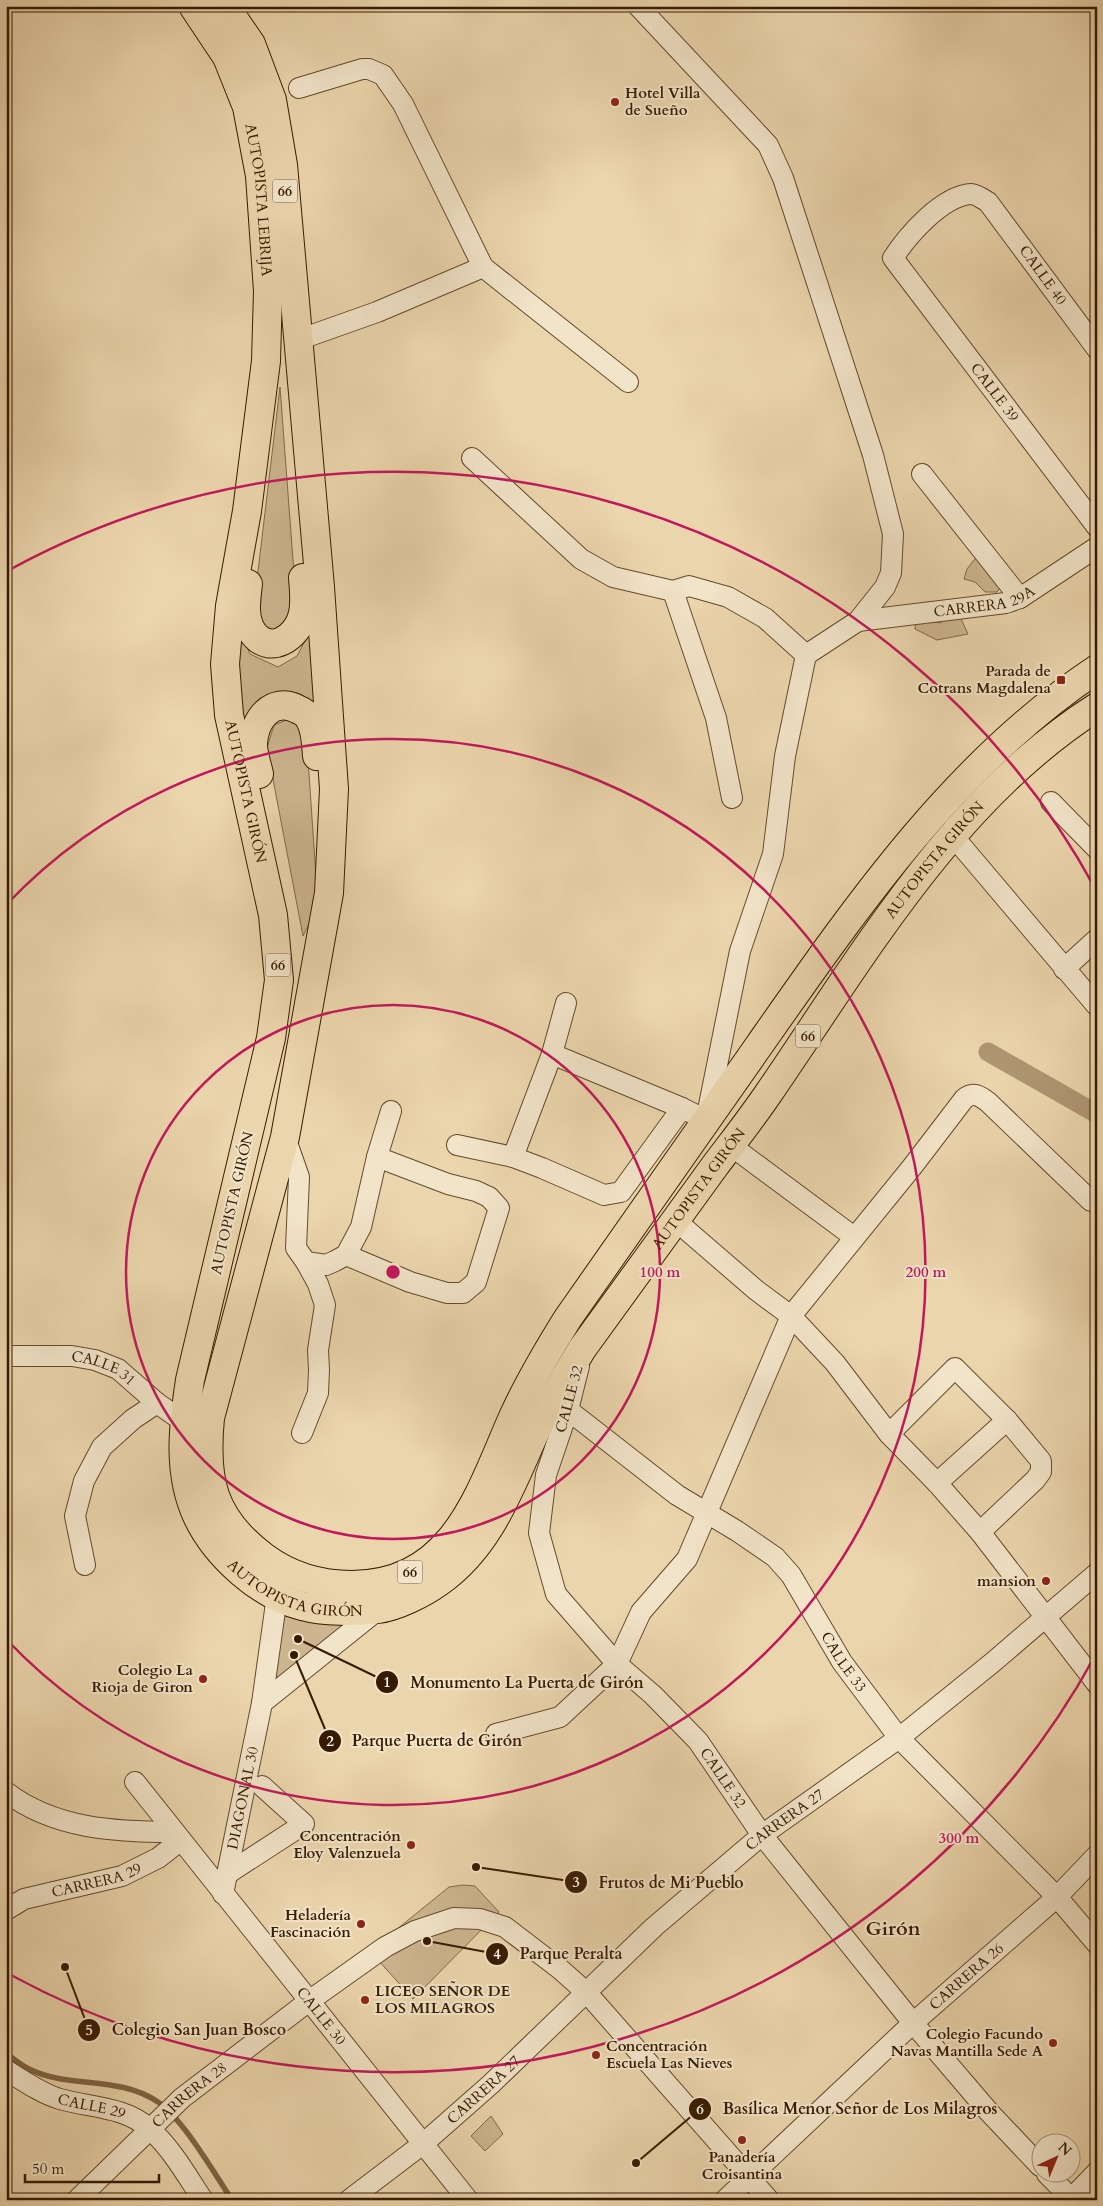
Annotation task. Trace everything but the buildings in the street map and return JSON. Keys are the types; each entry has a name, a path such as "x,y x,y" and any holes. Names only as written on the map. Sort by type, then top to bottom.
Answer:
{"highway":[{"name":"AUTOPISTA LEBRIJA","path":"194,6 227,57 247,107 260,176 268,291 266,361 260,407"},
{"name":"AUTOPISTA LEBRIJA","path":"225,6 251,44 272,100 283,165 303,389"},
{"path":"260,407 267,444 246,613 253,633 264,641 278,643 285,641 298,627 305,606 295,434 303,389"},
{"name":"AUTOPISTA GIRÓN","path":"303,389 320,588 334,789 329,893 285,1137 215,1394 207,1449 209,1474 216,1499 228,1522 248,1545 274,1565 309,1582 367,1585 395,1578 415,1570 439,1553 460,1529 479,1495 536,1370 694,1114 917,835 954,793 1006,740 1057,698 1097,669"},
{"name":"AUTOPISTA GIRÓN","path":"260,407 247,511 230,606 226,664 229,715 273,915 279,980 271,1038 190,1380 184,1422 183,1450 186,1480 198,1517 216,1545 235,1566 256,1584 277,1596 302,1606 339,1610 379,1609 410,1598 439,1582 462,1563 480,1543 503,1505 548,1408 582,1349 766,1097 892,913 953,836 1000,785 1051,739 1097,707"},
{"path":"279,980 289,936 253,745 259,721 269,709 281,704 290,705 303,711 309,718 316,737 320,843 330,873"}],"street":[{"path":"457,1145 513,1157 604,1195 621,1192 694,1114 740,951 773,854 786,756 806,655 858,621 885,587 891,573 893,534 873,455 783,178 768,145 638,6"},
{"path":"299,88 362,69 377,72 388,80 403,104 483,267 628,382"},
{"name":"CALLE 39","path":"988,202 973,194 955,198 930,215 904,240 893,258 1097,527"},
{"name":"CALLE 40","path":"988,202 1097,349"},
{"path":"298,340 377,312 483,267"},
{"path":"472,458 581,559 612,577 673,591 689,586 728,597 765,618 806,655"},
{"path":"922,474 1020,598"},
{"name":"CARRERA 29A","path":"858,621 1006,603 1020,598 1097,547"},
{"path":"673,591 716,718 732,798"},
{"path":"1051,802 1097,849"},
{"path":"953,836 1096,1005"},
{"path":"1064,969 1097,939"},
{"path":"513,1157 552,1054 566,1003"},
{"path":"552,1054 694,1114"},
{"path":"496,1734 560,1717 617,1664 641,1612 687,1559 791,1316 912,1167 957,1106 970,1095 980,1096 1091,1201"},
{"path":"306,1262 326,1265 346,1255 361,1227 377,1157 391,1111"},
{"path":"285,1137 299,1177 296,1248 318,1284 325,1305 318,1350 318,1392 302,1433"},
{"path":"730,1144 854,1237"},
{"path":"346,1255 410,1282 447,1293 463,1293 476,1282 479,1274 499,1208 489,1197 476,1191 448,1184 377,1157"},
{"path":"675,1220 756,1290 791,1316 835,1363 890,1434 980,1532 1045,1617 1090,1662 1097,1684"},
{"name":"CALLE 32","path":"582,1349 568,1410 546,1475 539,1533 556,1594 617,1664 653,1695 698,1742 762,1835 913,2023 989,2112 1030,2155"},
{"name":"CALLE 31","path":"6,1356 72,1356 95,1360 118,1369 157,1403 184,1422"},
{"path":"890,1434 955,1368 1007,1420 1041,1461 1041,1472 980,1532"},
{"path":"85,1565 75,1516 84,1480 102,1447 133,1419 157,1403"},
{"name":"CALLE 33","path":"568,1410 678,1495 775,1557 791,1575 842,1662 899,1738 1057,1897 1097,1944"},
{"path":"937,1483 1007,1420"},
{"name":"CARRERA 27","path":"349,2200 424,2143 491,2084 654,1927 762,1835 899,1738 992,1663 1097,1573"},
{"name":"DIAGONAL 30","path":"223,1894 262,1703 277,1596"},
{"path":"262,1703 379,1609"},
{"name":"CALLE 30","path":"135,1782 468,2200"},
{"path":"227,1874 304,1824 262,1786"},
{"path":"6,1792 17,1801 58,1821 124,1832 177,1836"},
{"name":"CARRERA 29","path":"6,1910 24,1899 122,1876 158,1858 177,1836"},
{"name":"CARRERA 26","path":"725,2200 748,2176 913,2023 1057,1897 1097,1855"},
{"name":"CARRERA 28","path":"77,2200 154,2123 182,2098 309,2001 385,1947 415,1931 442,1920 467,1918 496,1922 560,1969 587,1993"},
{"path":"587,1993 769,2200"},
{"name":"CALLE 29","path":"6,2070 59,2099 106,2107 154,2123 164,2144 204,2200"},
{"path":"1057,2184 1071,2199 1097,2172"}],"shaded area":[{"path":"280,387 297,613 270,636 259,621 256,588"},
{"path":"978,555 1004,582 997,592 985,592 975,582 964,579 967,569"},
{"path":"961,615 968,634 937,640 915,629 916,619 928,617 934,622 941,623 945,616"},
{"path":"313,619 320,714 308,699 297,693 283,693 265,698 244,739 238,687 236,621 250,654 278,667 297,656"},
{"path":"292,718 306,730 318,906 303,936 267,748 274,725"},
{"path":"285,1613 301,1619 327,1624 352,1621 273,1686"},
{"path":"475,1886 499,1912 413,1999 370,1951 449,1887"},
{"path":"491,2116 503,2134 485,2151 471,2136"}],"waterway":[{"path":"988,1052 1097,1114"},
{"path":"6,2054 26,2067 44,2075 127,2088 158,2102 168,2110 188,2133 232,2200"}],"place":[{"name":"Hotel Villa de Sueño","path":"615,102"},
{"name":"Parada de Cotrans Magdalena","path":"1061,680"},
{"name":"mansion","path":"1046,1581"},
{"name":"Monumento La Puerta de Girón","path":"298,1639"},
{"name":"Parque Puerta de Girón","path":"294,1655"},
{"name":"Colegio La Rioja de Giron","path":"203,1679"},
{"name":"Concentración Eloy Valenzuela","path":"411,1845"},
{"name":"Frutos de Mi Pueblo","path":"476,1867"},
{"name":"Heladería Fascinación","path":"361,1924"},
{"name":"Parque Peralta","path":"427,1941"},
{"name":"Colegio San Juan Bosco","path":"65,1967"},
{"name":"LICEO SEÑOR DE LOS MILAGROS","path":"365,2000"},
{"name":"Colegio Facundo Navas Mantilla Sede A","path":"1053,2043"},
{"name":"Concentración Escuela Las Nieves","path":"596,2055"},
{"name":"Panadería Croisantina","path":"742,2140"},
{"name":"Basílica Menor Señor de Los Milagros","path":"636,2163"}],"district":[{"name":"Girón","path":"893,1928"}]}
